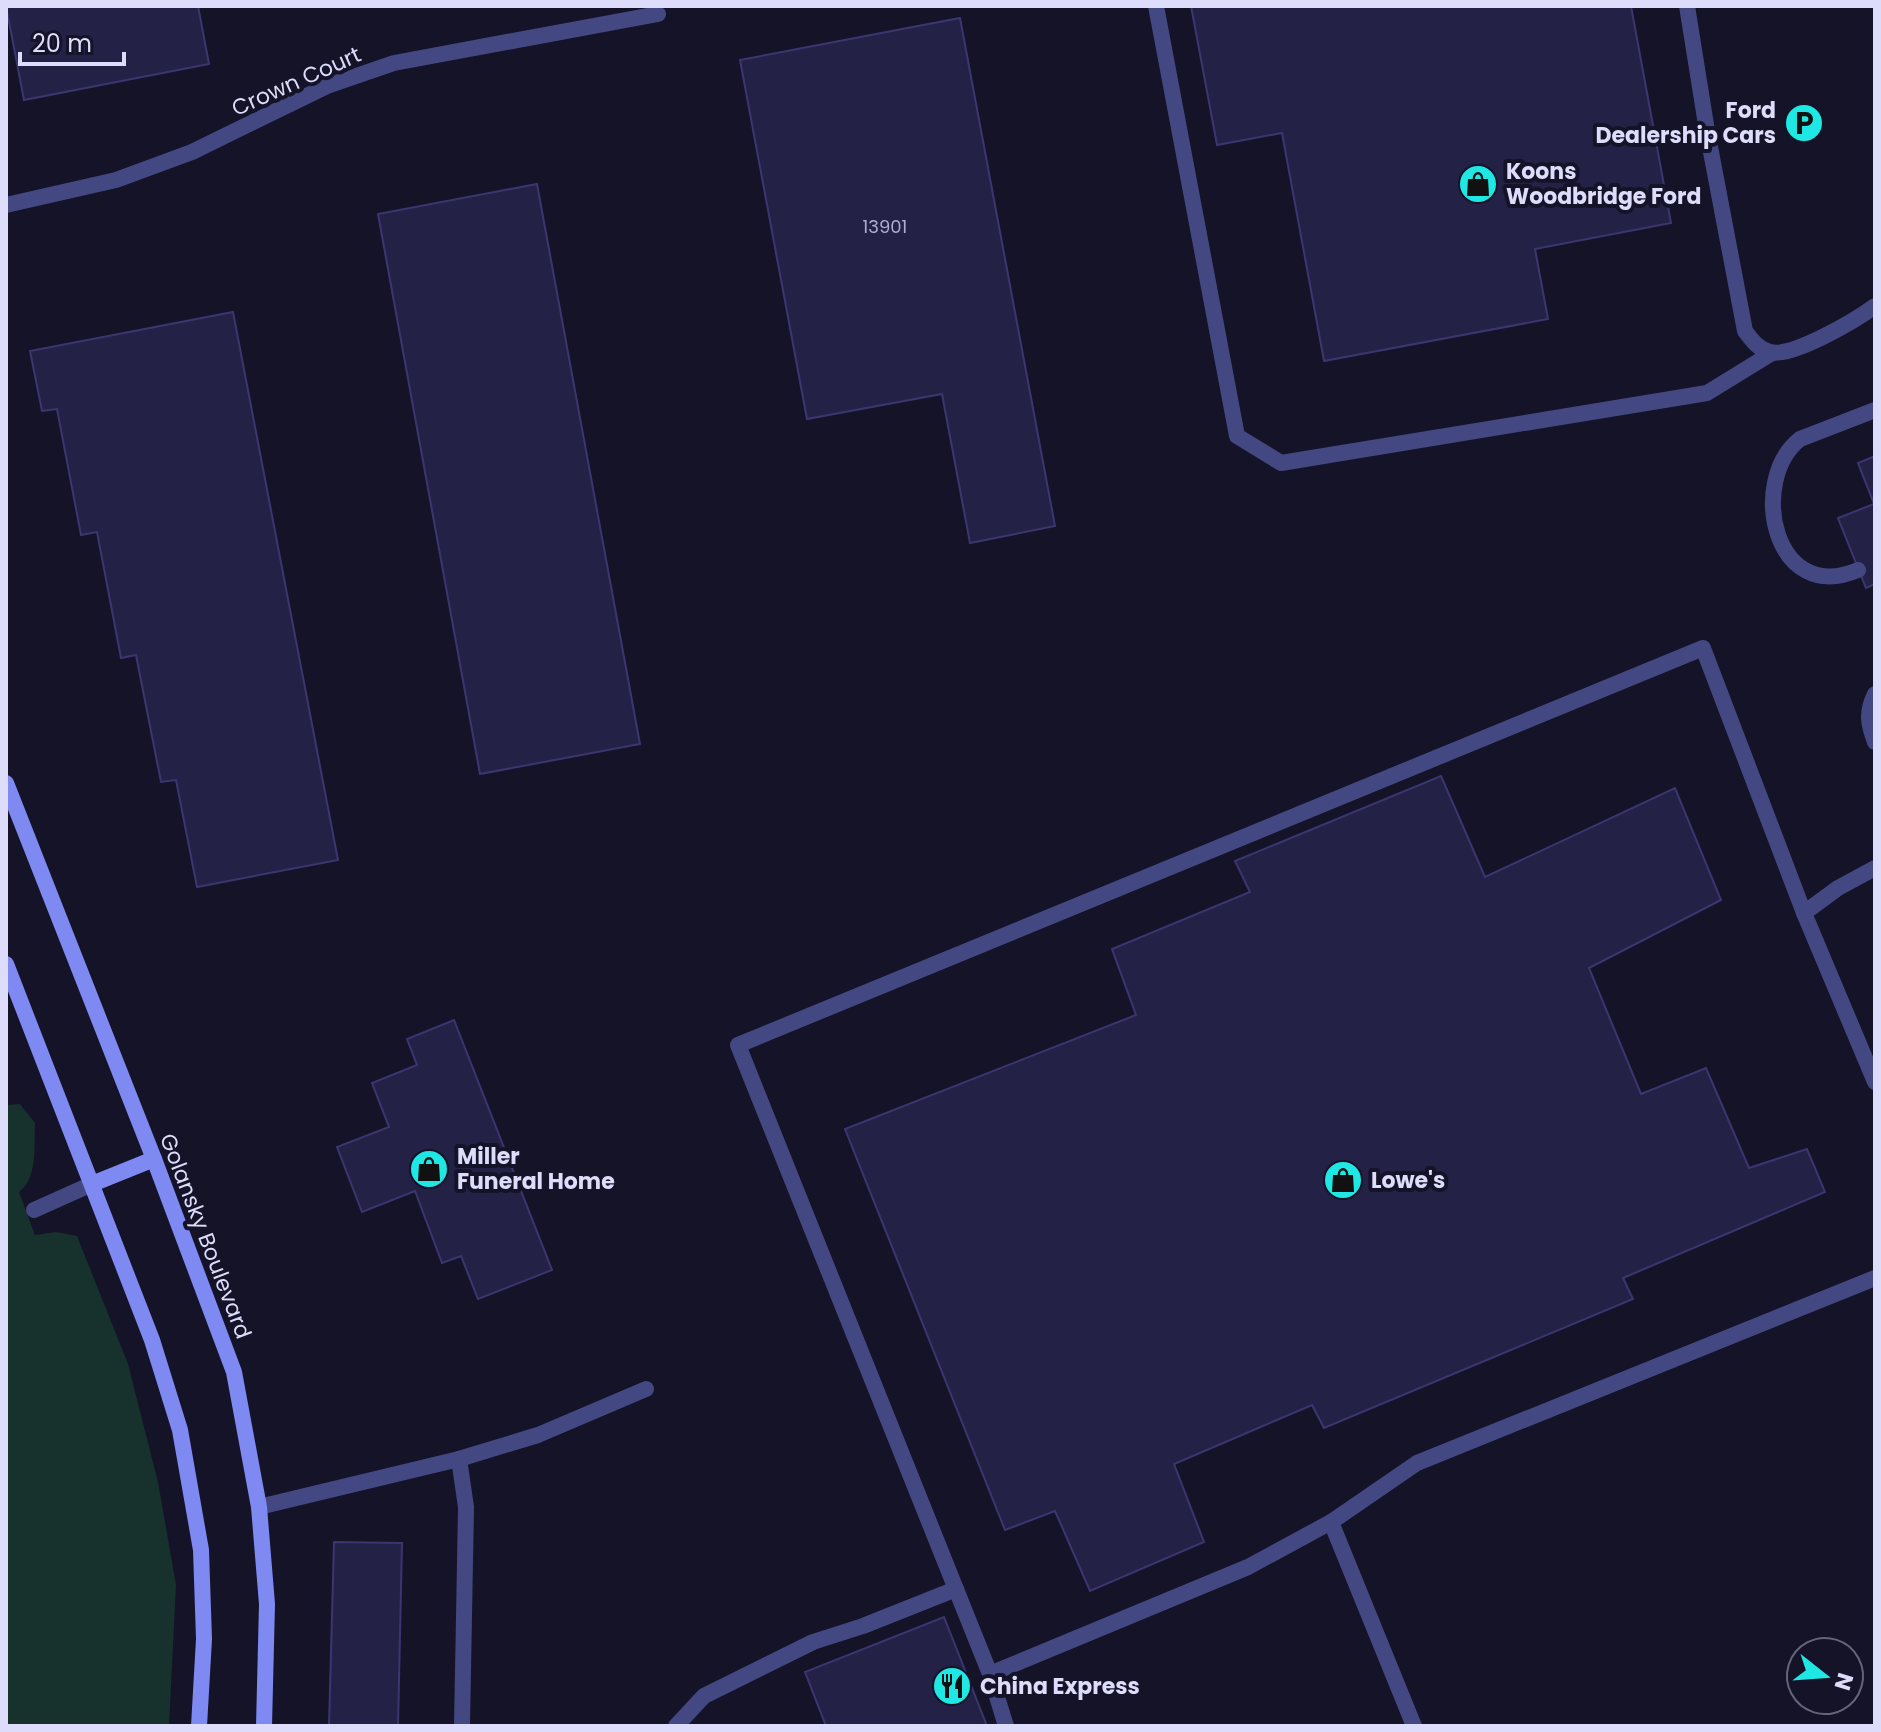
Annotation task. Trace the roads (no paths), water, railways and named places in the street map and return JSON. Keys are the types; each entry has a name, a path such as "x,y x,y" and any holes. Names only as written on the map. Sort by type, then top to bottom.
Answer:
{"street":[{"path":"1156,6 1237,436 1281,463 1707,393 1772,353 1792,351 1875,306"},
{"path":"1687,6 1745,331 1756,345 1772,353"},
{"name":"Crown Court","path":"6,205 116,180 192,152 327,86 394,63 658,14"},
{"path":"1858,570 1839,578 1821,577 1792,558 1779,541 1774,519 1774,496 1784,455 1800,439 1875,410"},
{"path":"1006,1726 990,1674 738,1045 1703,648 1804,913 1875,1082"},
{"path":"1875,694 1867,712 1875,742"},
{"name":"Golansky Boulevard","path":"6,783 234,1372 259,1507 267,1604 264,1726"},
{"path":"1804,913 1838,888 1875,868"},
{"path":"6,964 152,1340 180,1430 201,1550 204,1639 199,1726"},
{"path":"34,1210 154,1159"},
{"path":"990,1674 1248,1567 1331,1522 1417,1463 1875,1278"},
{"path":"259,1507 459,1459 538,1435 646,1389"},
{"path":"459,1459 466,1507 462,1726"},
{"path":"1331,1522 1414,1726"},
{"path":"676,1726 704,1696 813,1642 956,1589"}],"place":[{"name":"Ford Dealership Cars","path":"1804,123"},
{"name":"Koons Woodbridge Ford","path":"1478,184"},
{"name":"Miller Funeral Home","path":"429,1169"},
{"name":"Lowe's","path":"1343,1180"},
{"name":"China Express","path":"952,1686"}]}
